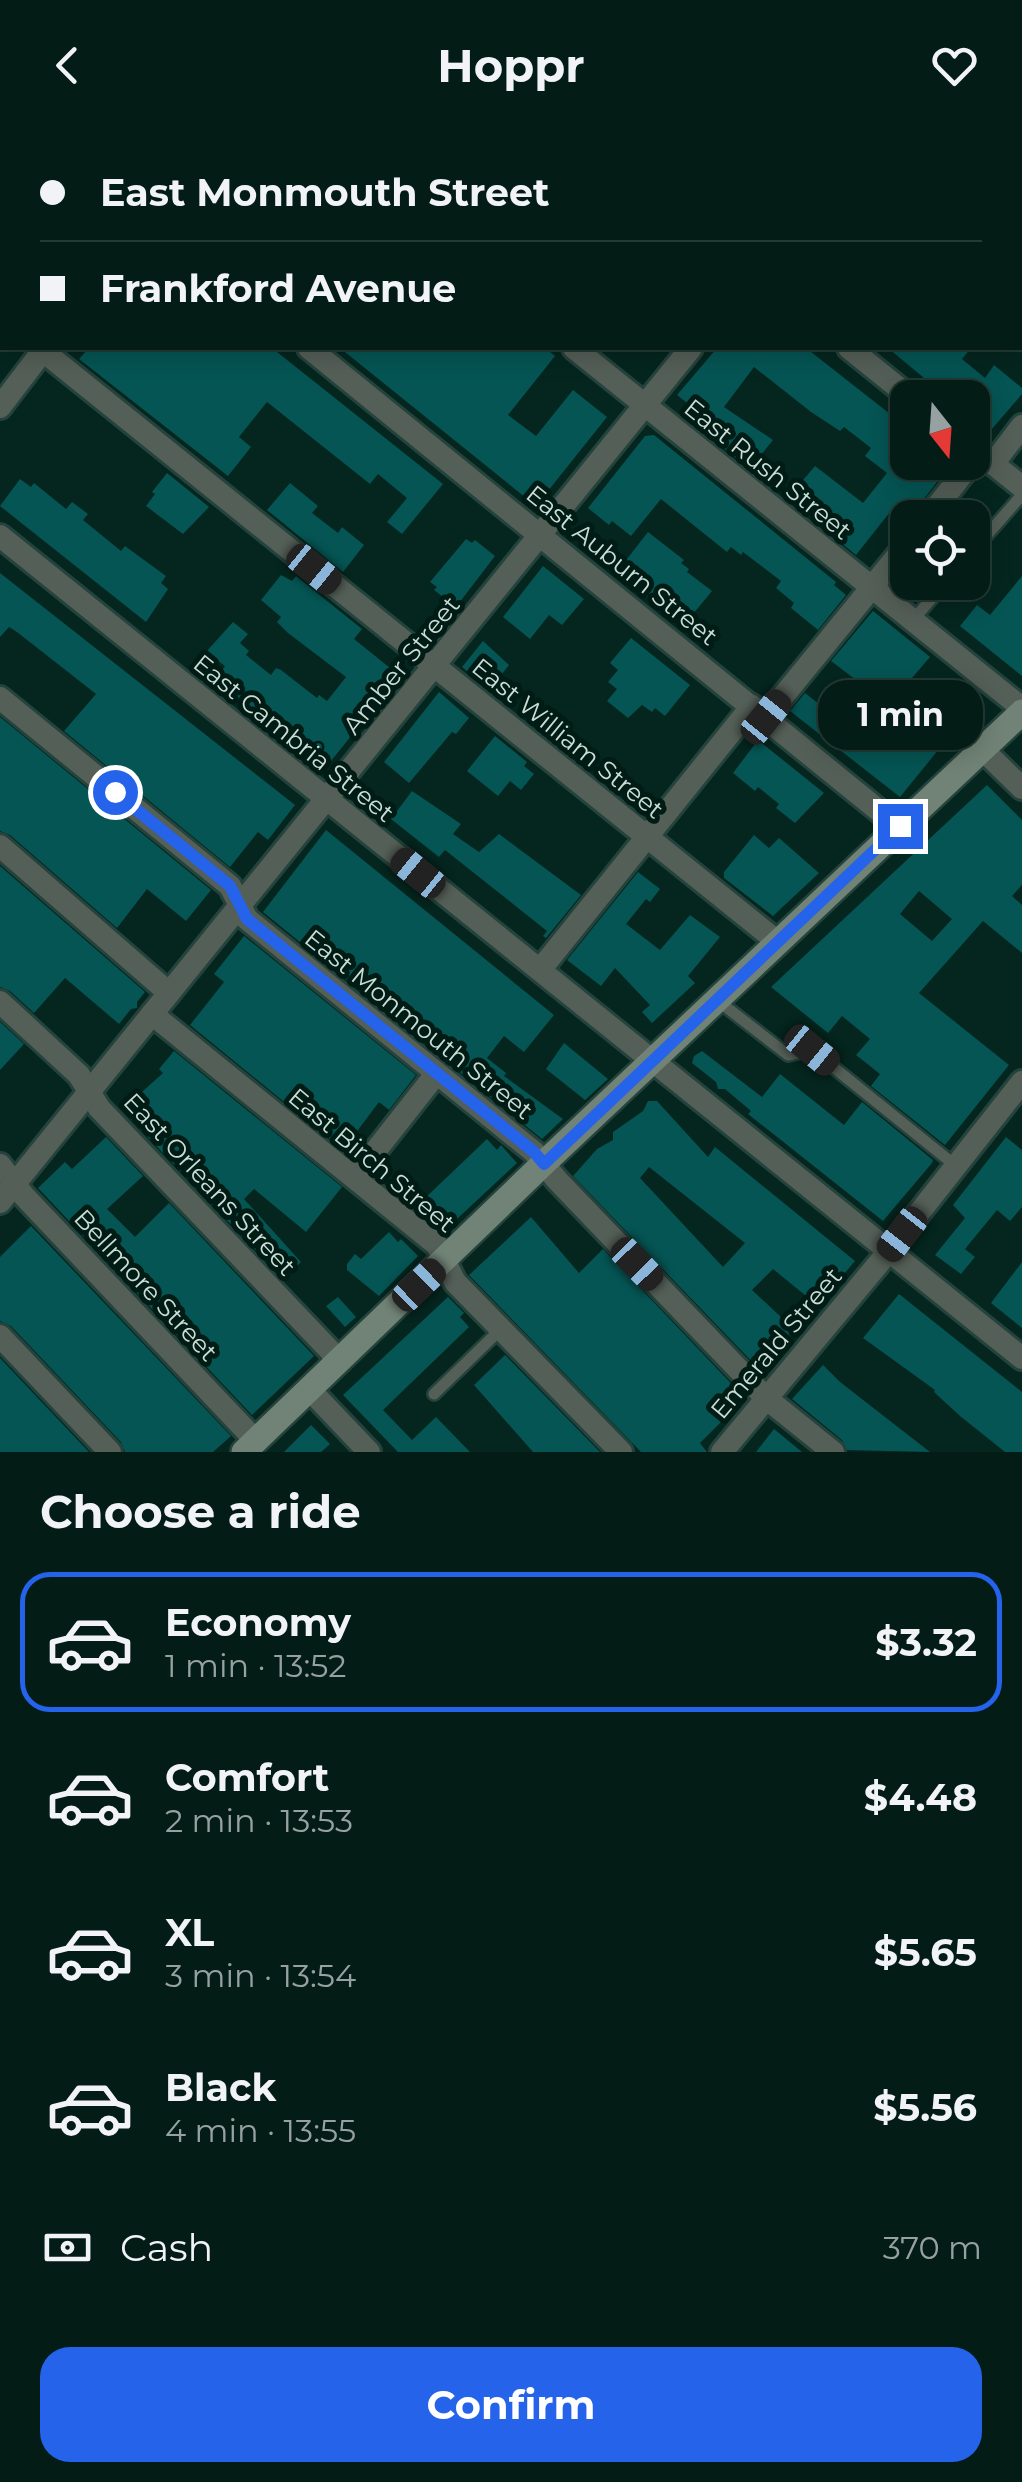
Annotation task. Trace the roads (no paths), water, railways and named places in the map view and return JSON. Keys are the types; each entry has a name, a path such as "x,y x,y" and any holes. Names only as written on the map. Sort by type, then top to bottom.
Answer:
{"main road":[{"path":"250,1446 1022,710"}],"street":[{"path":"0,407 8,378 43,350"},
{"name":"East William Street","path":"45,350 779,942"},
{"name":"East Auburn Street","path":"311,350 900,826"},
{"name":"East Rush Street","path":"576,350 1022,710"},
{"name":"Amber Street","path":"0,1202 8,1174 89,1090 152,1014 690,350"},
{"path":"851,350 890,381"},
{"path":"990,449 1022,426"},
{"path":"990,467 1022,491"},
{"path":"943,500 960,480"},
{"name":"East Cambria Street","path":"0,536 1022,1358"},
{"path":"540,970 647,838 890,565"},
{"name":"East Monmouth Street","path":"0,698 230,886 247,919 534,1152 766,1398 832,1452"},
{"path":"984,750 1022,788"},
{"path":"0,846 169,993"},
{"name":"East Orleans Street","path":"0,1002 79,1074 100,1108 340,1361"},
{"name":"East Birch Street","path":"152,1014 437,1245 455,1282 622,1452"},
{"path":"355,1177 436,1074"},
{"name":"Emerald Street","path":"722,1452 889,1251 1022,1082"},
{"name":"Bellmore Street","path":"8,1174 250,1446"},
{"path":"0,1336 110,1452"},
{"path":"310,1390 369,1452"}],"lane":[{"path":"990,530 1022,491"},
{"path":"913,620 930,600"},
{"path":"933,697 984,750"},
{"path":"717,1000 788,1055 812,1050 956,1166"},
{"path":"434,1394 502,1328"}]}
